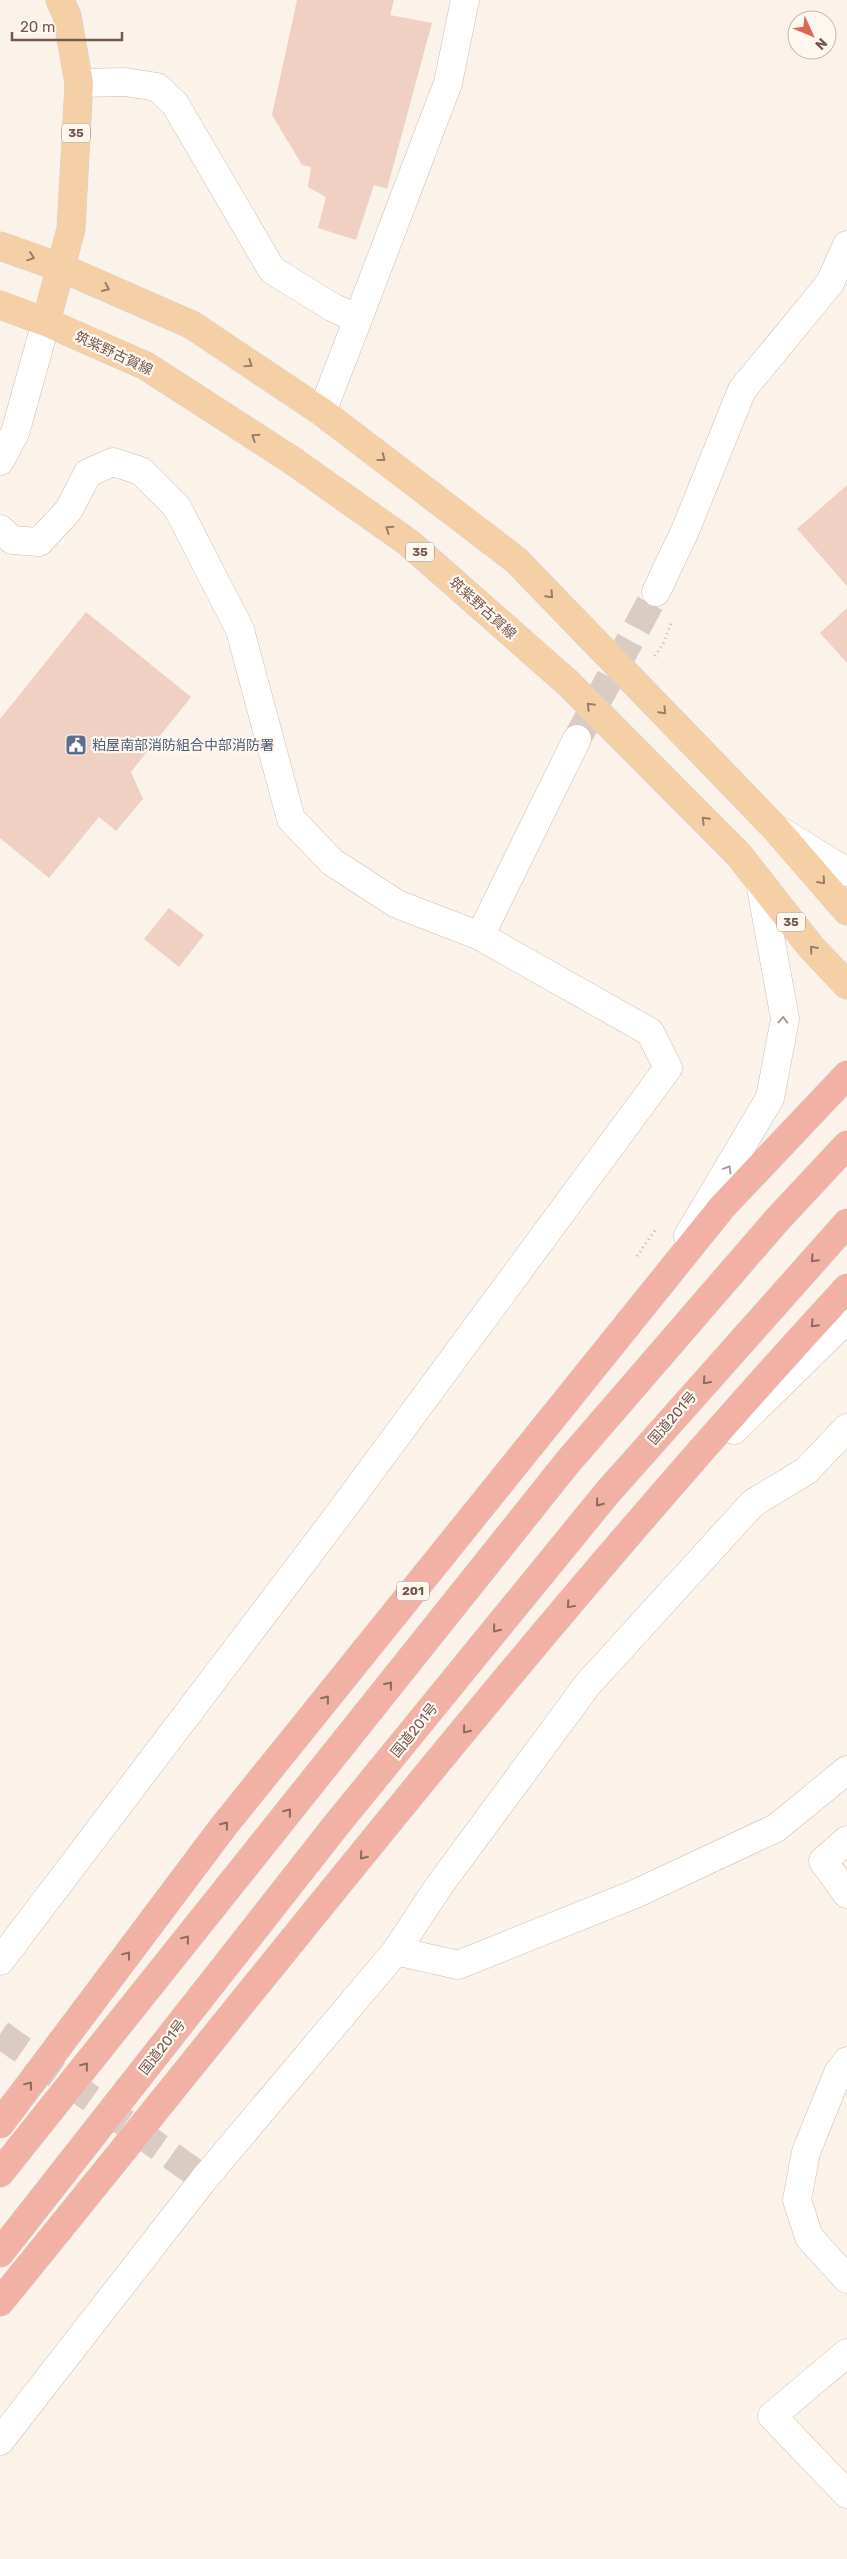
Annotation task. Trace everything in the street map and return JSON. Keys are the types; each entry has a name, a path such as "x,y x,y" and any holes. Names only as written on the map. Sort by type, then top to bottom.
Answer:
{"highway":[{"name":"201","path":"0,2124 223,1827 722,1206 847,1075"},
{"path":"0,2172 567,1463 776,1221 847,1145"},
{"name":"国道201号","path":"0,2252 337,1824 607,1493 847,1224"},
{"path":"0,2302 472,1722 591,1579 794,1345 847,1288"}],"main road":[{"name":"35","path":"46,322 71,229 79,84 66,16 60,0"},
{"path":"0,246 62,268 192,326 322,412 516,560 776,829 847,910"},
{"name":"筑紫野古賀線","path":"0,305 46,322 146,366 293,461 409,543 568,683 739,855 811,947 847,985"}],"street":[{"path":"322,412 448,83 465,0"},
{"path":"79,84 126,82 157,87 175,104 272,270 332,307 358,319"},
{"path":"656,592 685,531 742,390 830,283 847,245"},
{"path":"0,461 15,433 46,322"},
{"path":"0,529 12,540 39,542 68,511 88,474 113,462 141,471 178,506 240,630 291,819 332,862 397,904 480,936 650,1032 668,1068 333,1522 0,1961"},
{"path":"480,936 577,739"},
{"path":"776,829 847,872"},
{"path":"658,1287 770,1098 785,1019 760,882"},
{"path":"591,1579 662,1502 847,1319"},
{"path":"0,2441 204,2179 396,1951 439,1886 588,1684 753,1503 806,1471 847,1428"},
{"path":"396,1951 458,1965 634,1894 776,1828 847,1770"},
{"path":"847,1840 823,1861 847,1894"},
{"path":"847,2061 838,2073 806,2152 797,2200 809,2237 847,2279"},
{"path":"847,2353 772,2416 847,2494"}],"path":[{"path":"633,1262 660,1223"}],"building":[{"path":"297,0 394,0 390,15 432,23 387,189 374,185 356,240 318,228 326,197 308,187 311,167 302,165 272,115"},
{"path":"847,485 847,586 797,529"},
{"path":"847,608 847,663 820,633"},
{"name":"粕屋南部消防組合中部消防署","path":"86,612 191,697 131,772 143,799 116,831 99,817 49,878 0,838 0,719"},
{"path":"169,908 204,935 179,967 144,939"}],"tunnel":[{"path":"577,739 656,592"},
{"path":"0,2034 204,2179"}],"place":[{"name":"粕屋南部消防組合中部消防署","path":"76,745"}]}
